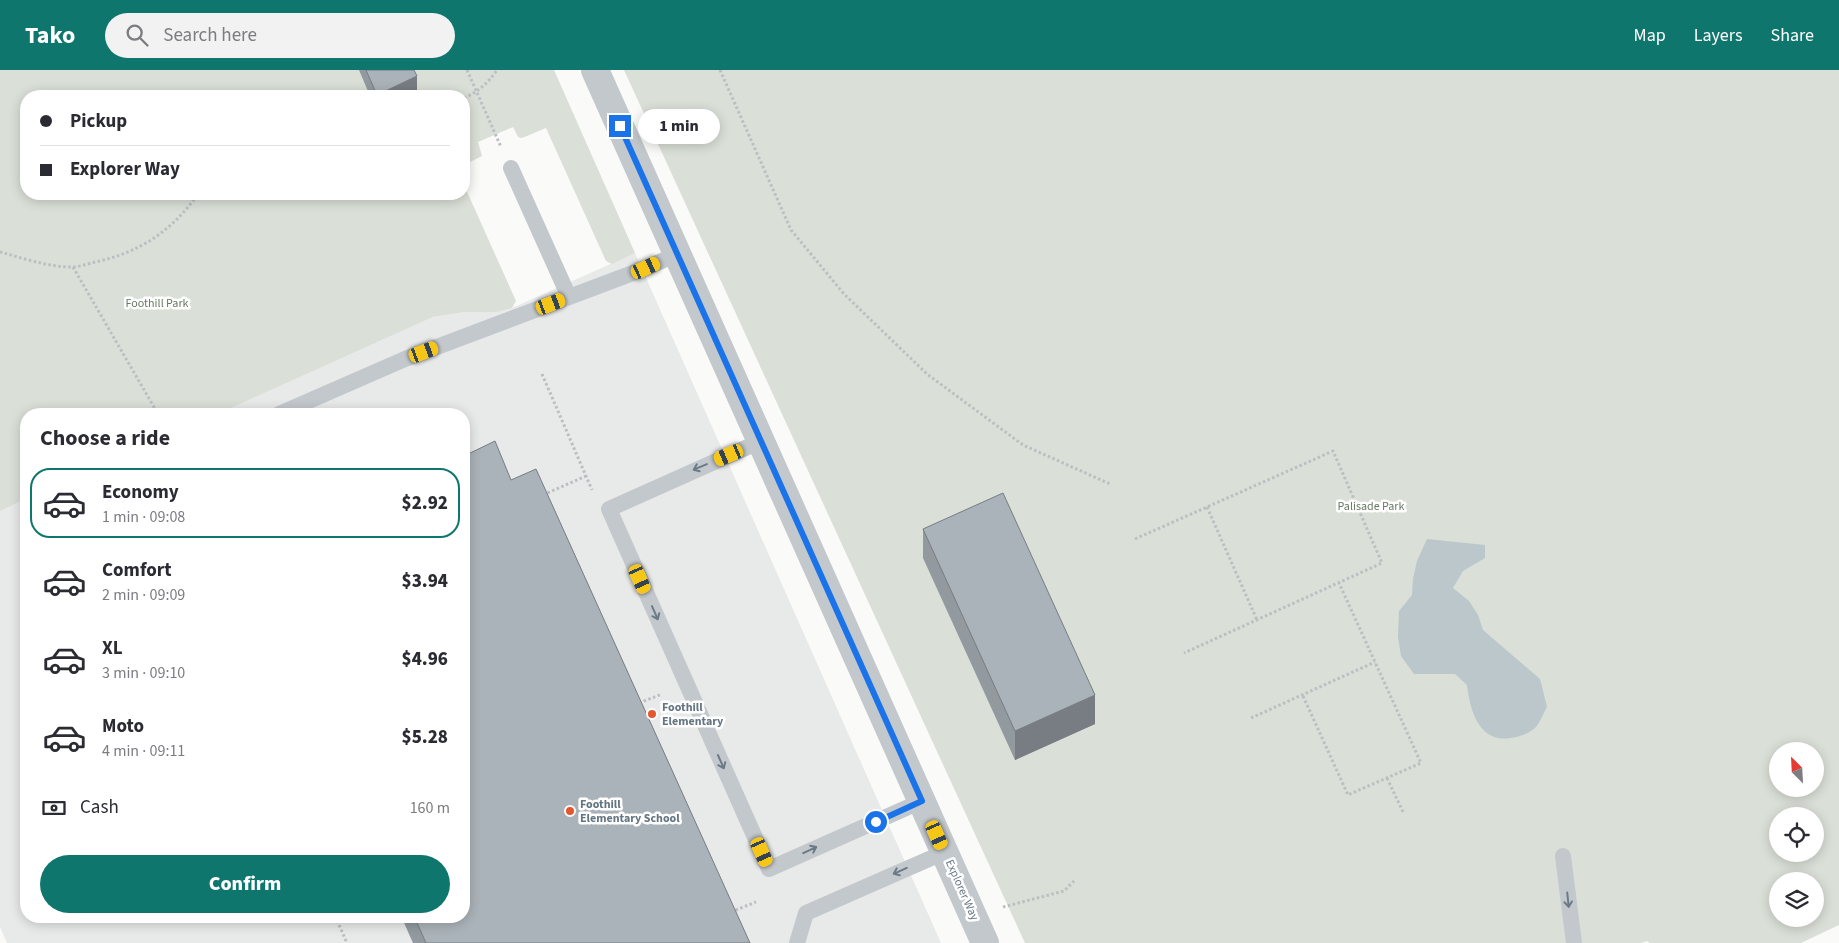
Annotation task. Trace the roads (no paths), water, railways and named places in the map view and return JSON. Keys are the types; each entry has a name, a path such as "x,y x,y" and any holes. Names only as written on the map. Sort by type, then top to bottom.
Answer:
{"street":[{"name":"Explorer Way","path":"595,70 985,943"}],"lane":[{"path":"511,168 569,297"},
{"path":"293,408 405,359 646,268 677,254"},
{"path":"761,441 608,509 769,869 922,801"},
{"path":"797,943 806,913 945,852"},
{"path":"1563,856 1574,943"}],"place":[{"name":"Foothill Elementary","path":"652,714"},
{"name":"Foothill Elementary School","path":"570,811"}],"park label":[{"name":"Foothill Park","path":"157,303"},
{"name":"Palisade Park","path":"1371,506"}]}
